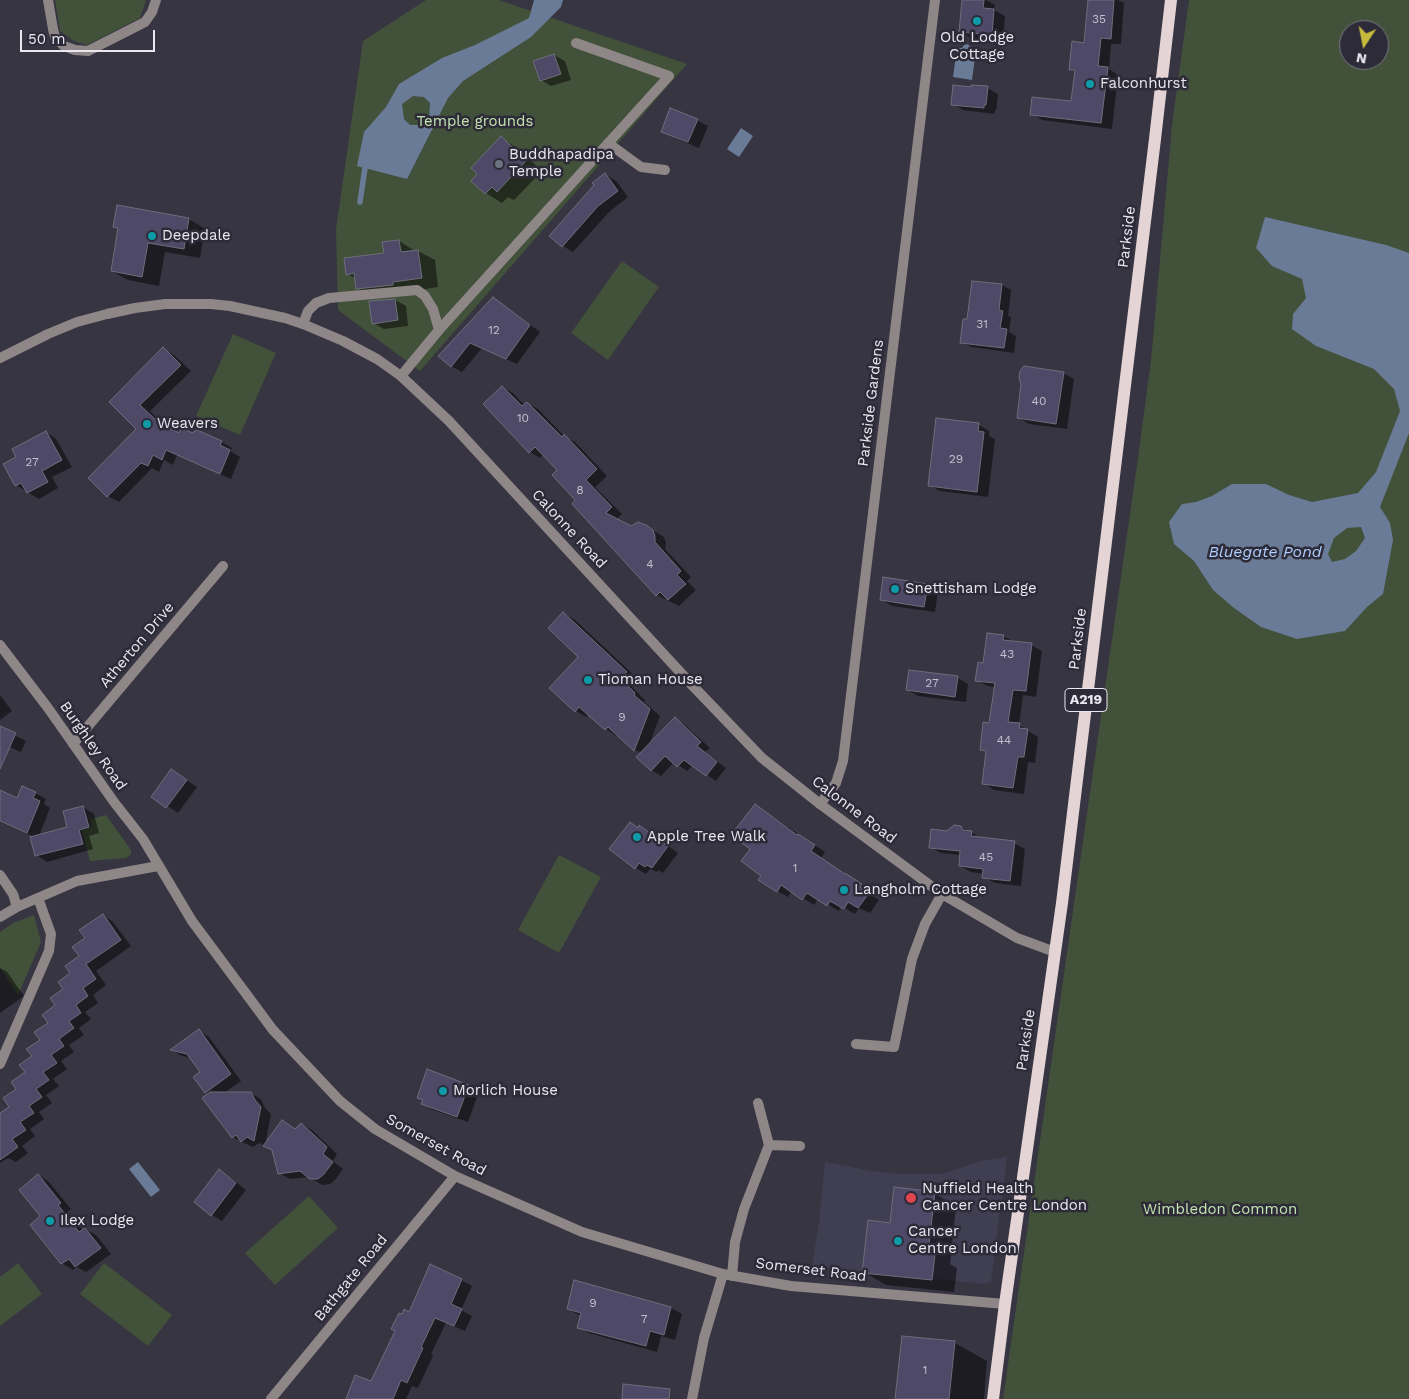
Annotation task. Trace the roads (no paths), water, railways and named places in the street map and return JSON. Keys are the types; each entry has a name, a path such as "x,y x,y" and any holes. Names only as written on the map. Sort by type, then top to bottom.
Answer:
{"main road":[{"name":"Parkside","path":"993,1399 1063,893 1171,0"}],"street":[{"path":"48,0 56,37 64,46 75,50 88,51 145,22 152,12 156,0"},
{"name":"Parkside Gardens","path":"820,804 836,783 843,761 935,0"},
{"path":"401,376 439,330 669,76 576,43"},
{"path":"608,143 641,168 666,170"},
{"path":"303,324 308,310 316,303 329,298 417,290 425,296 433,310 439,330"},
{"name":"Calonne Road","path":"0,358 77,322 135,308 165,304 211,304 258,311 303,324 343,341 377,359 401,376 449,421 692,685 762,758 820,804 942,894 1017,938 1055,952"},
{"name":"Atherton Drive","path":"73,744 223,566"},
{"name":"Burghley Road","path":"0,645 142,839 158,866"},
{"path":"0,917 17,907 77,882 158,866"},
{"name":"Somerset Road","path":"158,866 192,921 272,1030 315,1076 340,1101 375,1129 455,1176 582,1232 728,1275 791,1286 1005,1304"},
{"path":"0,875 13,894 17,907"},
{"path":"856,1044 894,1047 912,959 925,924 942,894"},
{"path":"0,1064 49,951 51,934 38,898"},
{"path":"692,1399 704,1338 728,1275 744,1209 769,1145 758,1103"},
{"path":"769,1145 800,1146"},
{"name":"Bathgate Road","path":"271,1399 455,1176"}],"water":[{"path":"534,0 563,0 561,7 531,37 463,81 448,98 407,179 357,166 364,132 386,107 399,84 442,58 475,45 529,18","holes":["413,96 424,97 430,103 429,121 421,125 410,125 404,119 402,104"]},
{"path":"967,44 970,46 970,49 976,50 972,80 953,77 957,48 962,48"},
{"path":"741,128 753,136 739,157 727,149"},
{"name":"Bluegate Pond","path":"1265,217 1386,245 1409,253 1409,433 1380,507 1390,523 1393,540 1383,594 1367,607 1345,631 1297,639 1261,627 1213,590 1194,561 1174,544 1169,522 1182,504 1196,502 1212,496 1232,484 1266,484 1289,495 1312,502 1358,493 1376,472 1400,411 1394,389 1374,369 1316,346 1292,329 1293,314 1306,298 1302,279 1272,266 1256,248","holes":["1361,527 1365,538 1356,551 1345,559 1332,562 1328,554 1334,538 1347,528"]},
{"path":"138,1162 160,1190 151,1197 129,1169"}],"waterway":[{"path":"360,202 366,161"}],"place":[{"name":"Old Lodge Cottage","path":"977,21"},
{"name":"Falconhurst","path":"1090,84"},
{"name":"Buddhapadipa Temple","path":"499,164"},
{"name":"Deepdale","path":"152,236"},
{"name":"Weavers","path":"147,424"},
{"name":"Snettisham Lodge","path":"895,589"},
{"name":"Tioman House","path":"588,680"},
{"name":"Apple Tree Walk","path":"637,837"},
{"name":"Langholm Cottage","path":"844,890"},
{"name":"Morlich House","path":"443,1091"},
{"name":"Nuffield Health Cancer Centre London","path":"911,1198"},
{"name":"Ilex Lodge","path":"50,1221"},
{"name":"Cancer Centre London","path":"898,1241"}],"park label":[{"name":"Temple grounds","path":"475,122"},
{"name":"Wimbledon Common","path":"1220,1210"}]}
